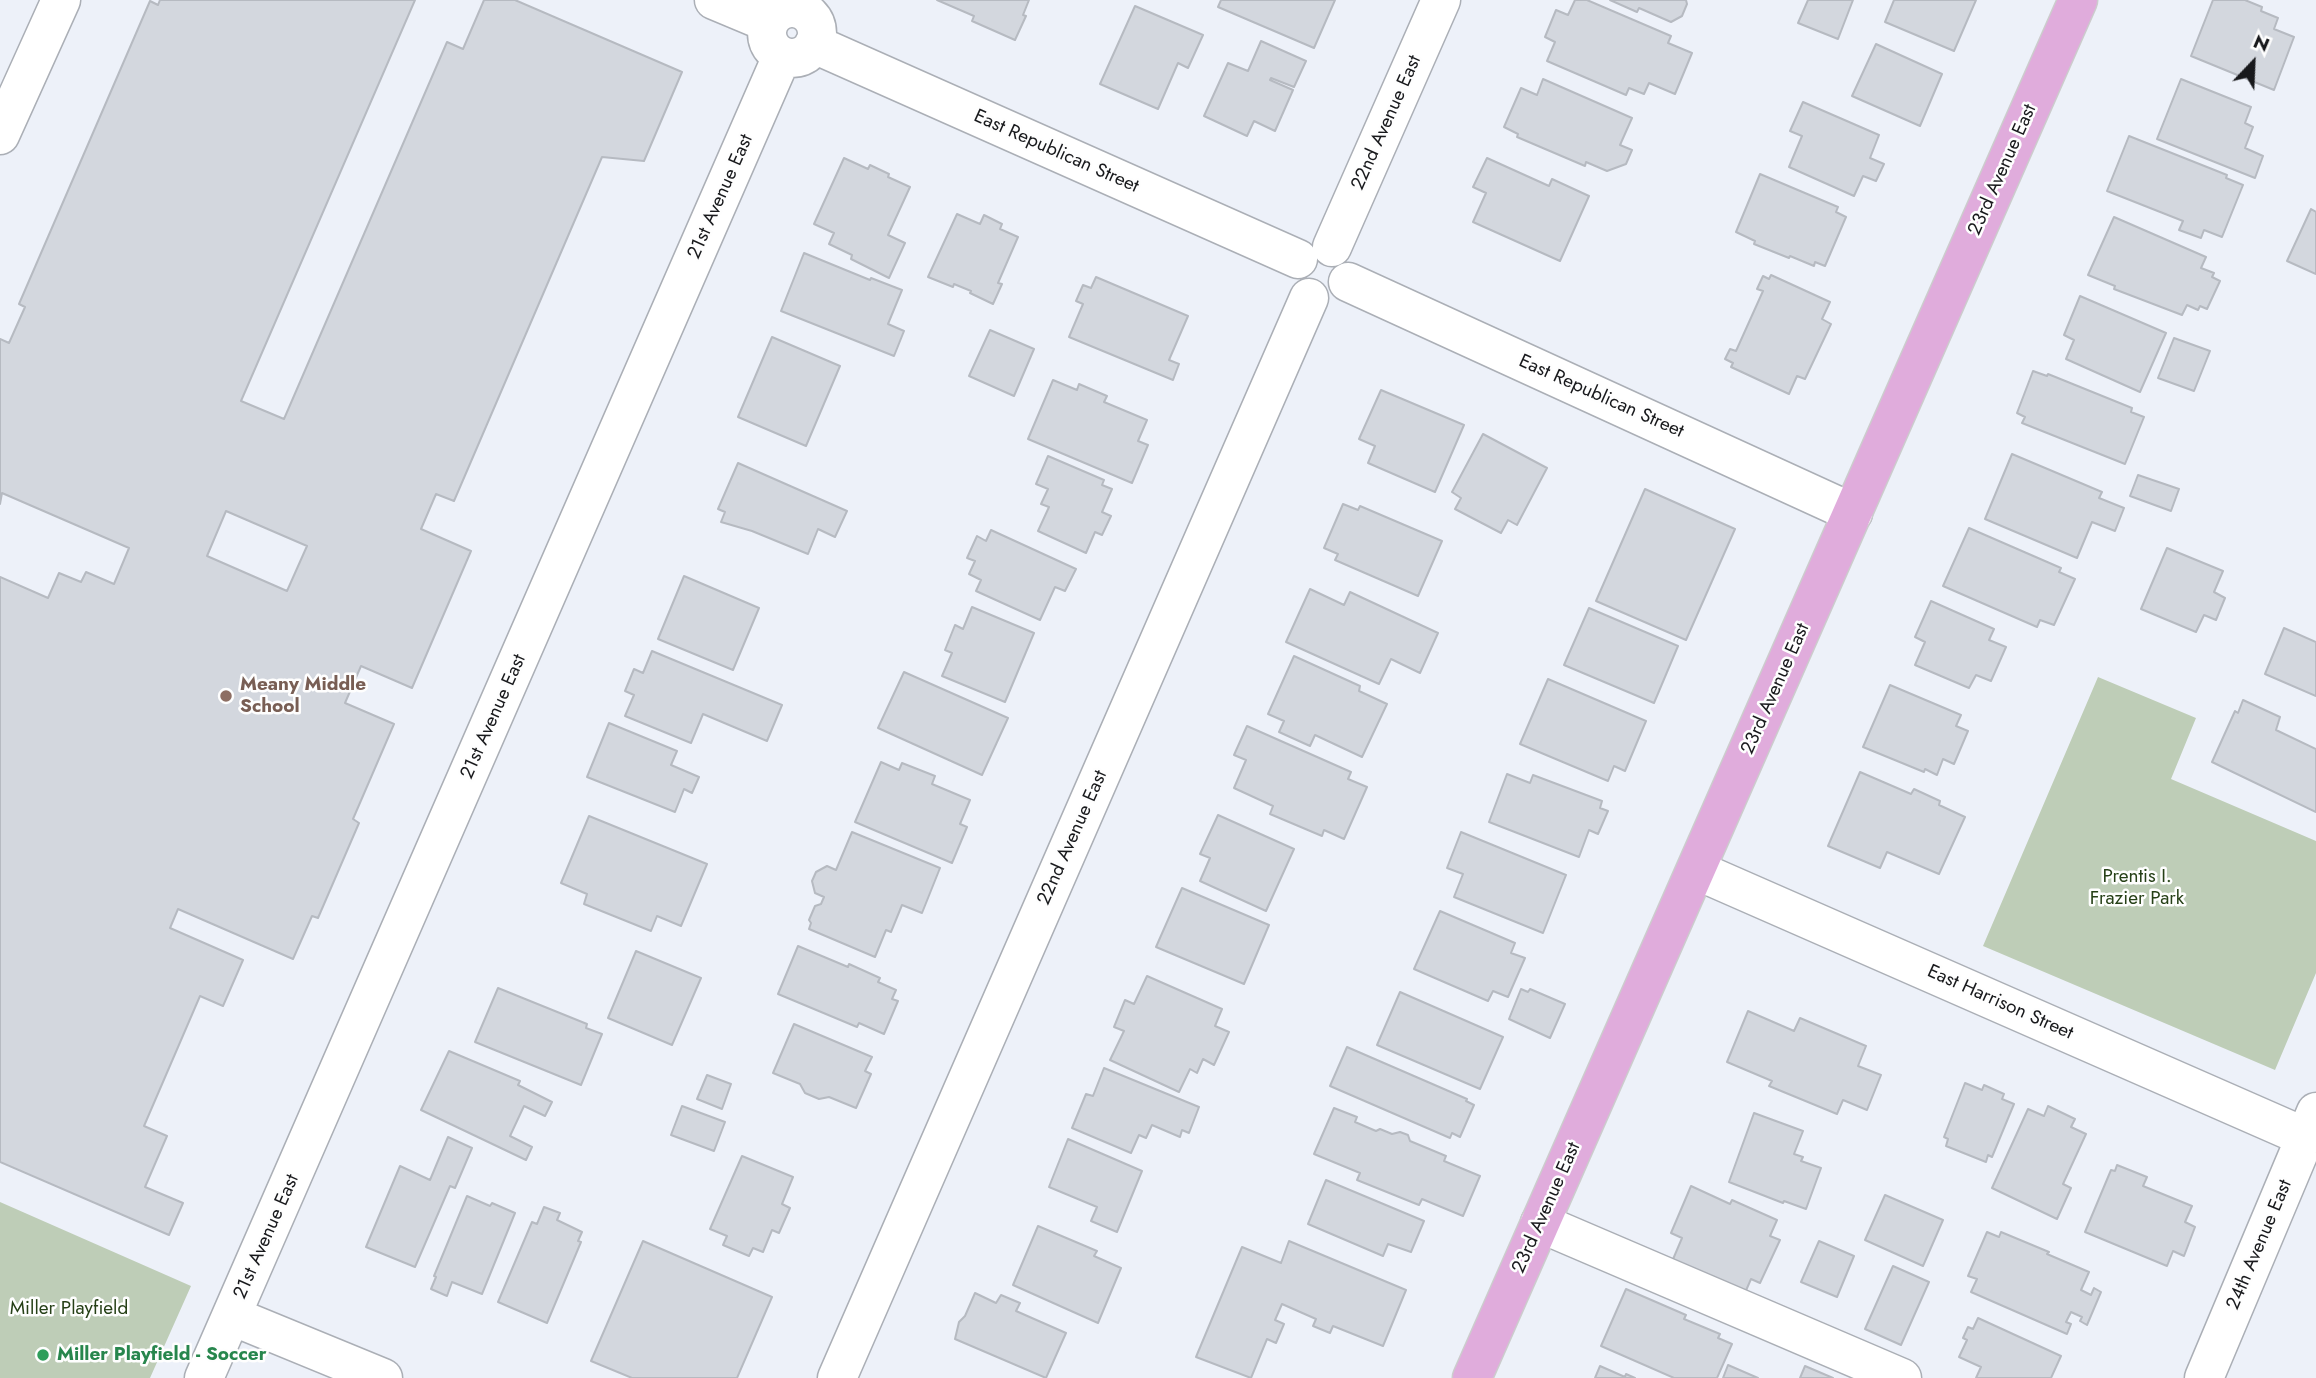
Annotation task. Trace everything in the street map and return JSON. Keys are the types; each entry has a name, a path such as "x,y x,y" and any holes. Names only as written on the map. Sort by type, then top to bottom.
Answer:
{"main road":[{"name":"23rd Avenue East","path":"1472,1378 2078,0"}],"street":[{"path":"0,135 61,0"},
{"name":"East Republican Street","path":"714,0 795,27 1315,253"},
{"name":"22nd Avenue East","path":"1315,253 1441,0"},
{"name":"21st Avenue East","path":"204,1378 795,27"},
{"path":"1341,252 1350,268 1348,282 1340,294 1323,301 1309,298 1299,289 1294,273 1315,253 1341,252"},
{"name":"East Republican Street","path":"1348,282 1853,513"},
{"name":"22nd Avenue East","path":"836,1378 1309,298"},
{"name":"East Harrison Street","path":"1696,870 2310,1124"},
{"name":"24th Avenue East","path":"2204,1378 2310,1124"},
{"path":"1540,1223 1902,1378"},
{"path":"232,1316 383,1378"}],"green space":[{"name":"Prentis I. Frazier Park","path":"2098,677 2196,718 2171,779 2316,841 2316,973 2275,1070 1983,946"},
{"name":"Miller Playfield","path":"0,1202 191,1286 150,1378 0,1378"}],"building":[{"name":"Meany Middle School","path":"160,0 415,0 241,401 284,419 447,42 463,49 484,0 515,0 682,72 644,161 602,157 454,501 436,494 421,529 471,551 412,688 361,666 345,703 394,724 353,819 359,823 318,918 312,916 293,959 178,909 170,928 243,960 223,1006 200,996 144,1126 167,1136 145,1187 183,1203 169,1235 0,1162 0,577 48,598 59,573 81,582 86,572 114,584 129,548 2,493 0,504 0,339 9,343 25,307 19,304 150,1 158,5","holes":["226,511 307,546 287,591 207,556"]},
{"path":"937,0 1029,0 1023,15 1026,16 1015,40 972,21 974,16"},
{"path":"1221,0 1335,0 1314,48 1218,7"},
{"path":"1575,0 1587,0 1671,36 1668,43 1692,53 1675,94 1649,83 1644,94 1629,88 1626,95 1547,61 1555,42 1545,37 1556,10 1568,15"},
{"path":"1610,0 1686,0 1687,4 1682,16 1671,22 1639,8 1637,12"},
{"path":"1808,0 1853,0 1838,39 1798,23"},
{"path":"1894,0 1976,0 1954,51 1885,22"},
{"path":"2213,0 2245,0 2262,7 2261,11 2278,18 2274,29 2294,37 2274,90 2191,56"},
{"path":"1135,6 1203,35 1188,68 1178,63 1158,109 1100,84"},
{"path":"1261,41 1306,61 1294,87 1271,78 1270,80 1293,90 1275,131 1254,121 1247,136 1204,116 1228,63 1248,71"},
{"path":"1876,44 1942,74 1920,126 1852,96"},
{"path":"1543,79 1632,118 1620,145 1632,150 1626,164 1607,171 1586,162 1585,166 1517,137 1518,134 1504,127 1521,88 1537,95"},
{"path":"2181,79 2251,107 2245,123 2253,127 2245,148 2263,156 2255,178 2157,139"},
{"path":"1803,102 1879,135 1870,158 1884,164 1876,181 1863,176 1854,196 1789,167 1802,136 1790,131"},
{"path":"2129,136 2227,175 2226,178 2243,185 2222,237 2204,230 2201,238 2179,230 2183,221 2107,191"},
{"path":"844,158 868,169 870,165 910,187 888,235 905,243 889,278 851,259 852,255 829,244 834,233 814,224"},
{"path":"1487,158 1549,186 1552,179 1589,196 1560,261 1473,222 1486,193 1473,187"},
{"path":"1760,174 1838,207 1836,212 1846,217 1825,266 1815,262 1814,266 1790,256 1789,258 1754,244 1755,241 1736,232"},
{"path":"2311,209 2316,212 2316,274 2287,261"},
{"path":"957,214 980,224 984,215 1002,224 1000,229 1018,237 998,283 1002,284 993,304 970,293 971,291 928,277"},
{"path":"2114,217 2206,257 2201,268 2214,273 2212,277 2220,281 2207,309 2200,306 2198,310 2187,305 2182,315 2114,289 2115,286 2088,275"},
{"path":"804,253 902,290 888,324 904,331 894,356 781,311"},
{"path":"1771,275 1830,302 1822,319 1831,324 1805,379 1797,376 1789,394 1731,367 1733,363 1725,359 1730,349 1736,351 1763,291 1757,289 1763,276 1769,279"},
{"path":"1096,277 1188,316 1169,360 1179,364 1173,380 1069,337 1083,304 1076,301 1083,285 1091,288"},
{"path":"2080,296 2166,333 2140,392 2066,359 2074,340 2064,335"},
{"path":"990,330 1034,349 1014,396 969,376"},
{"path":"772,337 840,366 806,446 738,417"},
{"path":"2174,338 2210,351 2194,391 2158,378"},
{"path":"2033,371 2047,376 2048,374 2132,408 2131,412 2144,417 2125,464 2022,423 2025,417 2017,413"},
{"path":"1053,380 1077,390 1079,384 1107,396 1104,402 1147,420 1138,441 1148,445 1132,483 1028,439"},
{"path":"1381,390 1464,425 1435,492 1368,463 1375,446 1359,439"},
{"path":"1483,434 1547,468 1517,525 1508,520 1501,533 1455,509 1461,498 1452,492"},
{"path":"2012,454 2102,492 2099,498 2124,508 2115,531 2092,522 2077,558 1985,519"},
{"path":"1048,456 1104,480 1102,485 1112,489 1102,512 1111,516 1102,535 1095,532 1086,553 1038,531 1049,507 1041,504 1048,489 1036,484"},
{"path":"738,463 847,511 835,537 818,529 808,554 752,531 721,522 725,512 718,509"},
{"path":"2138,475 2179,489 2171,511 2130,496"},
{"path":"1645,489 1735,529 1686,640 1596,601"},
{"path":"1343,504 1358,510 1360,506 1442,541 1418,596 1335,560 1338,554 1324,548"},
{"path":"1969,528 2061,568 2059,572 2075,579 2054,625 2040,620 2037,627 1943,586"},
{"path":"991,530 1076,569 1065,591 1055,587 1040,620 976,591 981,580 969,574 975,561 967,558 977,536 986,541"},
{"path":"2167,548 2223,571 2214,592 2225,598 2216,620 2204,615 2196,632 2141,609"},
{"path":"684,576 759,608 733,670 658,639"},
{"path":"1310,589 1344,605 1350,592 1438,633 1420,673 1391,659 1379,684 1286,642"},
{"path":"1931,601 1994,629 1989,640 2006,647 1991,681 1976,675 1969,688 1915,665 1925,642 1915,637"},
{"path":"972,607 1034,633 1005,702 942,676 952,653 945,650 955,625 963,629"},
{"path":"1589,608 1678,646 1654,703 1564,665"},
{"path":"2284,628 2316,642 2316,696 2265,674"},
{"path":"652,651 782,705 767,741 703,714 691,743 625,716 634,695 625,691 634,669 643,673"},
{"path":"1294,656 1360,686 1359,691 1387,704 1362,757 1315,735 1310,746 1279,732 1284,721 1268,714"},
{"path":"904,672 1008,718 982,775 878,728"},
{"path":"1548,679 1646,721 1625,771 1614,766 1608,781 1520,744"},
{"path":"1890,685 1961,715 1956,726 1968,731 1954,764 1943,759 1937,775 1863,747"},
{"path":"2243,700 2280,717 2276,730 2316,749 2316,812 2212,762 2235,711 2238,713"},
{"path":"609,723 677,751 671,765 699,777 692,793 684,789 675,812 587,777"},
{"path":"1247,726 1351,772 1348,779 1367,787 1344,839 1324,830 1322,836 1270,814 1273,806 1234,788 1246,760 1234,755"},
{"path":"881,762 899,770 902,763 935,776 932,784 970,800 960,824 967,827 952,863 855,822"},
{"path":"1860,772 1911,794 1914,789 1965,817 1939,874 1887,852 1880,868 1828,846"},
{"path":"1507,774 1530,783 1533,775 1602,801 1600,808 1608,811 1598,834 1589,830 1579,857 1489,822"},
{"path":"1218,815 1294,849 1266,911 1200,881 1210,858 1200,854"},
{"path":"589,816 707,864 681,926 657,916 651,931 584,904 587,894 561,883"},
{"path":"852,832 940,868 922,913 902,905 891,932 886,930 875,957 809,929 809,920 815,906 821,904 824,897 815,893 812,881 816,872 827,866 836,870"},
{"path":"1461,832 1566,875 1543,933 1454,897 1463,874 1447,868"},
{"path":"1182,888 1269,925 1244,984 1156,947"},
{"path":"1440,911 1515,943 1511,953 1525,958 1508,997 1493,991 1488,1001 1414,969"},
{"path":"798,946 848,967 849,964 880,978 878,982 896,990 892,999 898,1001 884,1034 859,1023 857,1027 778,994"},
{"path":"636,951 701,978 672,1045 608,1018"},
{"path":"1147,976 1222,1009 1215,1026 1229,1032 1214,1065 1203,1059 1197,1073 1190,1069 1179,1092 1110,1060 1124,1031 1114,1027 1125,1000 1134,1004"},
{"path":"498,988 587,1024 586,1028 602,1034 581,1085 475,1042"},
{"path":"1521,989 1528,992 1530,989 1565,1004 1550,1038 1509,1019"},
{"path":"1400,992 1503,1037 1480,1089 1377,1045"},
{"path":"1748,1011 1794,1031 1800,1018 1866,1046 1858,1066 1881,1075 1867,1110 1843,1100 1837,1114 1769,1086 1772,1081 1727,1062"},
{"path":"794,1024 872,1057 865,1071 871,1074 856,1108 829,1097 819,1099 805,1093 800,1084 773,1073"},
{"path":"1347,1047 1467,1099 1466,1101 1474,1105 1460,1137 1452,1133 1450,1138 1330,1086"},
{"path":"449,1051 520,1081 518,1085 552,1102 545,1116 524,1106 510,1136 532,1147 526,1160 421,1110"},
{"path":"1104,1068 1199,1107 1189,1133 1182,1130 1180,1137 1152,1125 1146,1138 1139,1135 1131,1153 1072,1128 1086,1094 1093,1096"},
{"path":"707,1075 731,1084 722,1109 697,1099"},
{"path":"1965,1083 1982,1090 1984,1085 2004,1094 2002,1099 2014,1104 1992,1157 1988,1155 1986,1162 1946,1146 1948,1139 1944,1137"},
{"path":"682,1106 725,1122 714,1151 671,1135"},
{"path":"2048,1106 2075,1119 2071,1127 2086,1134 2063,1184 2071,1188 2057,1219 1992,1188 2028,1109 2044,1116"},
{"path":"1334,1108 1357,1117 1355,1122 1376,1131 1380,1129 1392,1134 1400,1132 1408,1135 1410,1141 1446,1156 1444,1161 1480,1176 1463,1216 1422,1199 1419,1205 1357,1180 1360,1173 1314,1154"},
{"path":"1754,1113 1803,1131 1794,1154 1803,1157 1801,1161 1821,1168 1806,1209 1729,1182"},
{"path":"448,1137 472,1148 455,1188 450,1186 415,1267 366,1247 400,1166 430,1180"},
{"path":"1068,1139 1142,1171 1117,1232 1091,1221 1097,1207 1049,1187"},
{"path":"742,1156 793,1177 782,1204 790,1208 779,1233 772,1230 763,1252 753,1248 749,1256 723,1245 727,1236 710,1229"},
{"path":"2117,1165 2147,1177 2143,1186 2192,1206 2185,1222 2195,1227 2184,1256 2173,1251 2167,1266 2085,1232 2111,1170 2115,1171"},
{"path":"1326,1180 1424,1221 1411,1252 1388,1244 1383,1256 1308,1224"},
{"path":"1691,1186 1730,1204 1732,1200 1777,1220 1770,1236 1780,1240 1760,1283 1751,1279 1741,1302 1671,1264 1682,1238 1671,1233"},
{"path":"1885,1195 1943,1220 1923,1266 1865,1240"},
{"path":"467,1196 515,1213 482,1294 452,1282 447,1296 431,1289"},
{"path":"544,1207 560,1213 557,1220 582,1232 578,1241 581,1242 547,1323 498,1302 532,1222 537,1224"},
{"path":"1038,1226 1097,1251 1094,1256 1121,1268 1098,1323 1013,1285"},
{"path":"1987,1232 1999,1237 2001,1232 2089,1272 2081,1290 2091,1295 2094,1288 2101,1292 2087,1325 2080,1321 2082,1317 2071,1312 2066,1322 2071,1324 2067,1334 1971,1292 1977,1279 1968,1276"},
{"path":"643,1241 772,1297 737,1378 632,1378 591,1361"},
{"path":"1289,1241 1406,1290 1383,1346 1333,1326 1330,1333 1313,1326 1316,1319 1282,1304 1275,1320 1284,1324 1276,1343 1267,1339 1251,1378 1196,1357 1242,1247 1281,1263"},
{"path":"1819,1241 1854,1256 1837,1297 1801,1282"},
{"path":"1893,1266 1929,1282 1901,1345 1865,1329"},
{"path":"1626,1289 1686,1315 1684,1319 1720,1334 1718,1338 1732,1344 1717,1378 1674,1378 1601,1346"},
{"path":"975,1293 996,1303 1001,1295 1020,1303 1016,1311 1066,1333 1046,1378 955,1339 959,1322 965,1316"},
{"path":"1978,1318 2061,1356 2051,1378 1976,1378 1981,1367 1959,1357 1967,1340 1963,1338 1968,1327 1973,1329"},
{"path":"1728,1365 1758,1378 1723,1378"},
{"path":"1600,1366 1625,1377 1626,1374 1635,1378 1595,1378"},
{"path":"1805,1366 1833,1378 1800,1378"}],"place":[{"name":"Meany Middle School","path":"226,696"},
{"name":"Miller Playfield - Soccer","path":"43,1355"}]}
